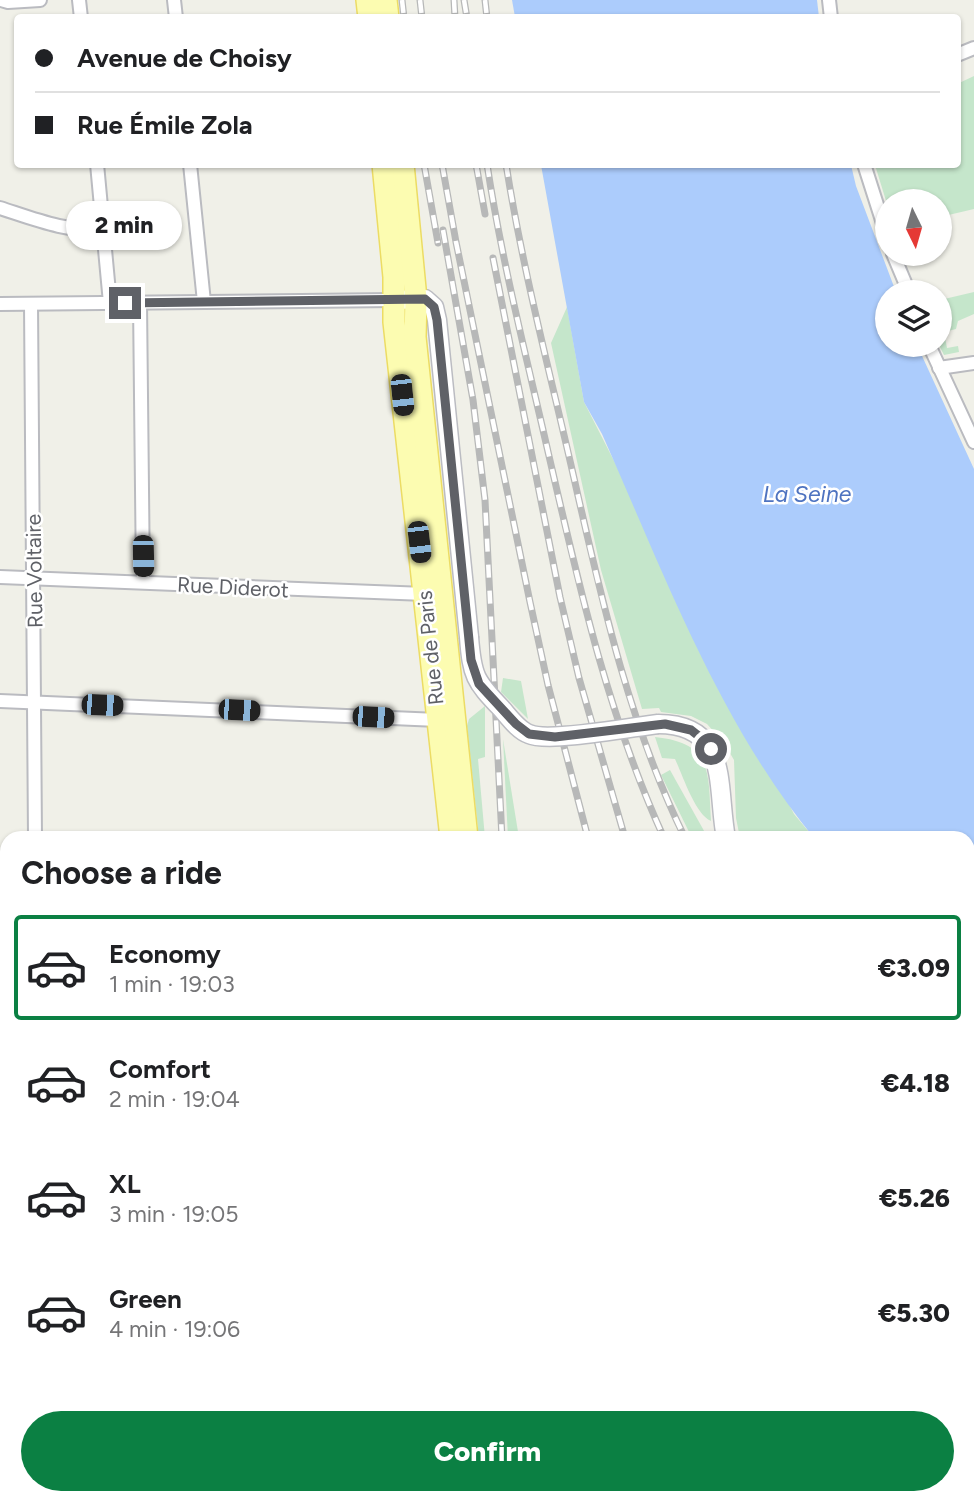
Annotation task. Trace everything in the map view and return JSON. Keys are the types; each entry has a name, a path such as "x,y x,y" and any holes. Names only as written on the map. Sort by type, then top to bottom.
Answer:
{"main road":[{"name":"Rue de Paris","path":"383,168 394,277 394,322 450,831"},
{"name":"Rue de Paris","path":"403,168 416,299 415,337 466,831"},
{"path":"394,300 425,299 434,307 437,320 469,638 473,671 479,684 516,724 529,734 555,737 658,724 691,730 711,749 719,772 725,831"}],"street":[{"path":"1,0 40,0"},
{"path":"97,168 110,303"},
{"path":"190,168 204,302"},
{"path":"865,168 875,198"},
{"path":"0,208 57,226 104,229"},
{"path":"0,304 394,300"},
{"path":"140,302 143,582"},
{"name":"Rue Voltaire","path":"31,304 36,831"},
{"path":"934,357 974,442"},
{"path":"939,368 974,363"},
{"name":"Rue Diderot","path":"0,577 425,594"},
{"path":"0,701 438,720"}],"green space":[{"path":"974,76 974,209 952,214 952,189 882,189 876,168 961,168 961,82"},
{"path":"974,292 974,314 958,321 956,329 952,330 952,297"},
{"path":"567,307 584,402 794,814 808,831 739,831 734,760 724,743 707,724 691,716 661,712 659,708 642,709 601,570 551,343"},
{"path":"958,346 959,352 952,353 952,347"},
{"path":"503,678 521,681 528,719 501,692"},
{"path":"485,706 485,757 478,759 484,831 478,831 467,726 469,719"},
{"path":"655,737 674,740 688,746 704,763 711,821 695,803 675,759 662,758"},
{"path":"503,739 518,831 508,831"},
{"path":"670,770 704,831 689,831 661,775"}],"water":[{"path":"512,0 817,0 819,14 514,14"},
{"name":"La Seine","path":"542,168 852,168 875,236 875,266 886,266 891,280 875,280 875,357 923,357 974,469 974,831 809,831 749,745 721,695 695,644 602,434 584,402"}],"railway":[{"path":"402,0 404,14"},
{"path":"420,0 422,14"},
{"path":"454,0 455,14"},
{"path":"464,0 466,14"},
{"path":"485,0 487,14"},
{"path":"425,168 438,243"},
{"path":"443,168 530,602 548,685 586,831"},
{"path":"477,168 485,214"},
{"path":"488,168 515,311 584,602 611,698 644,792 661,831"},
{"path":"507,168 528,278 617,655 647,748 682,831"},
{"path":"443,230 473,400 485,500 502,831"},
{"path":"493,258 560,597 579,678 623,831"}],"route":[{"path":"125,303 425,299 434,307 437,320 471,660 479,684 523,731 537,737 665,724 691,730 711,749"}]}
